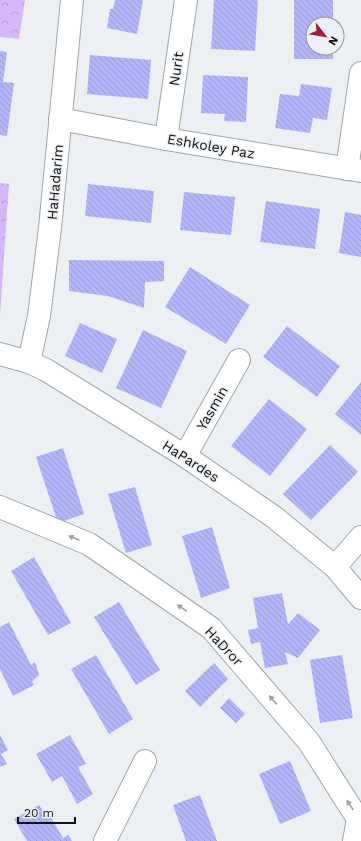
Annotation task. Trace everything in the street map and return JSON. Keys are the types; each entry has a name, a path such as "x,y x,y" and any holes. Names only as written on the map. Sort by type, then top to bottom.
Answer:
{"street":[{"name":"HaHadarim","path":"29,362 40,308 50,228 72,0"},
{"name":"Nurit","path":"166,139 186,0"},
{"path":"354,170 361,73"},
{"name":"Eshkoley Paz","path":"60,119 166,139 354,170"},
{"name":"HaPardes","path":"0,354 29,362 46,370 185,456 274,517 335,567 361,598"},
{"name":"Yasmin","path":"185,456 239,360"},
{"name":"HaDror","path":"0,507 89,544 211,628 309,742 358,819 354,841"},
{"path":"335,567 361,537"},
{"path":"105,841 144,761"}],"green space":[{"path":"0,0 25,0 19,39 0,37"},
{"path":"0,183 9,184 0,316"}],"building":[{"path":"115,0 143,0 137,34 107,28 110,9 113,9"},
{"path":"214,0 258,0 255,51 211,49"},
{"path":"294,0 333,0 333,16 305,16 305,56 333,56 333,59 294,59"},
{"path":"0,51 7,52 3,82 14,83 7,136 0,135"},
{"path":"90,55 151,60 148,99 87,94"},
{"path":"203,75 248,77 246,122 224,121 225,114 201,113"},
{"path":"301,84 332,88 327,120 313,118 310,133 275,128 280,94 299,96"},
{"path":"88,184 154,191 151,223 85,216"},
{"path":"184,192 235,197 231,235 180,230"},
{"path":"266,201 320,209 315,249 260,242"},
{"path":"345,212 361,215 361,257 339,253"},
{"path":"69,260 164,261 164,281 145,282 144,308 108,296 69,291"},
{"path":"190,267 250,305 226,344 165,307"},
{"path":"80,323 117,339 102,373 65,356"},
{"path":"287,326 340,366 317,397 263,357"},
{"path":"143,330 187,351 161,408 116,388"},
{"path":"361,382 361,435 335,414"},
{"path":"269,399 307,429 270,476 231,446"},
{"path":"330,445 358,472 311,520 283,494"},
{"path":"63,448 84,514 58,523 36,457"},
{"path":"135,487 152,545 126,553 108,494"},
{"path":"212,527 230,588 201,598 182,536"},
{"path":"34,557 71,623 48,635 11,571"},
{"path":"282,593 288,624 298,613 320,630 298,658 285,652 288,664 265,668 260,642 251,644 248,630 258,628 253,598"},
{"path":"119,602 160,670 136,685 94,617"},
{"path":"9,622 31,665 35,662 39,675 32,681 34,685 13,696 0,669 0,627"},
{"path":"96,655 133,719 109,734 71,669"},
{"path":"342,655 353,718 320,723 310,660"},
{"path":"214,663 228,679 200,707 185,691"},
{"path":"229,698 245,714 236,723 220,708"},
{"path":"0,735 8,750 1,754 7,764 0,767"},
{"path":"70,735 86,764 78,767 93,794 77,804 62,776 52,782 36,754"},
{"path":"290,761 311,811 280,824 259,774"},
{"path":"200,795 217,841 186,841 173,805"},
{"path":"39,805 46,816 49,814 63,838 68,835 72,841 27,841 14,819"}]}
